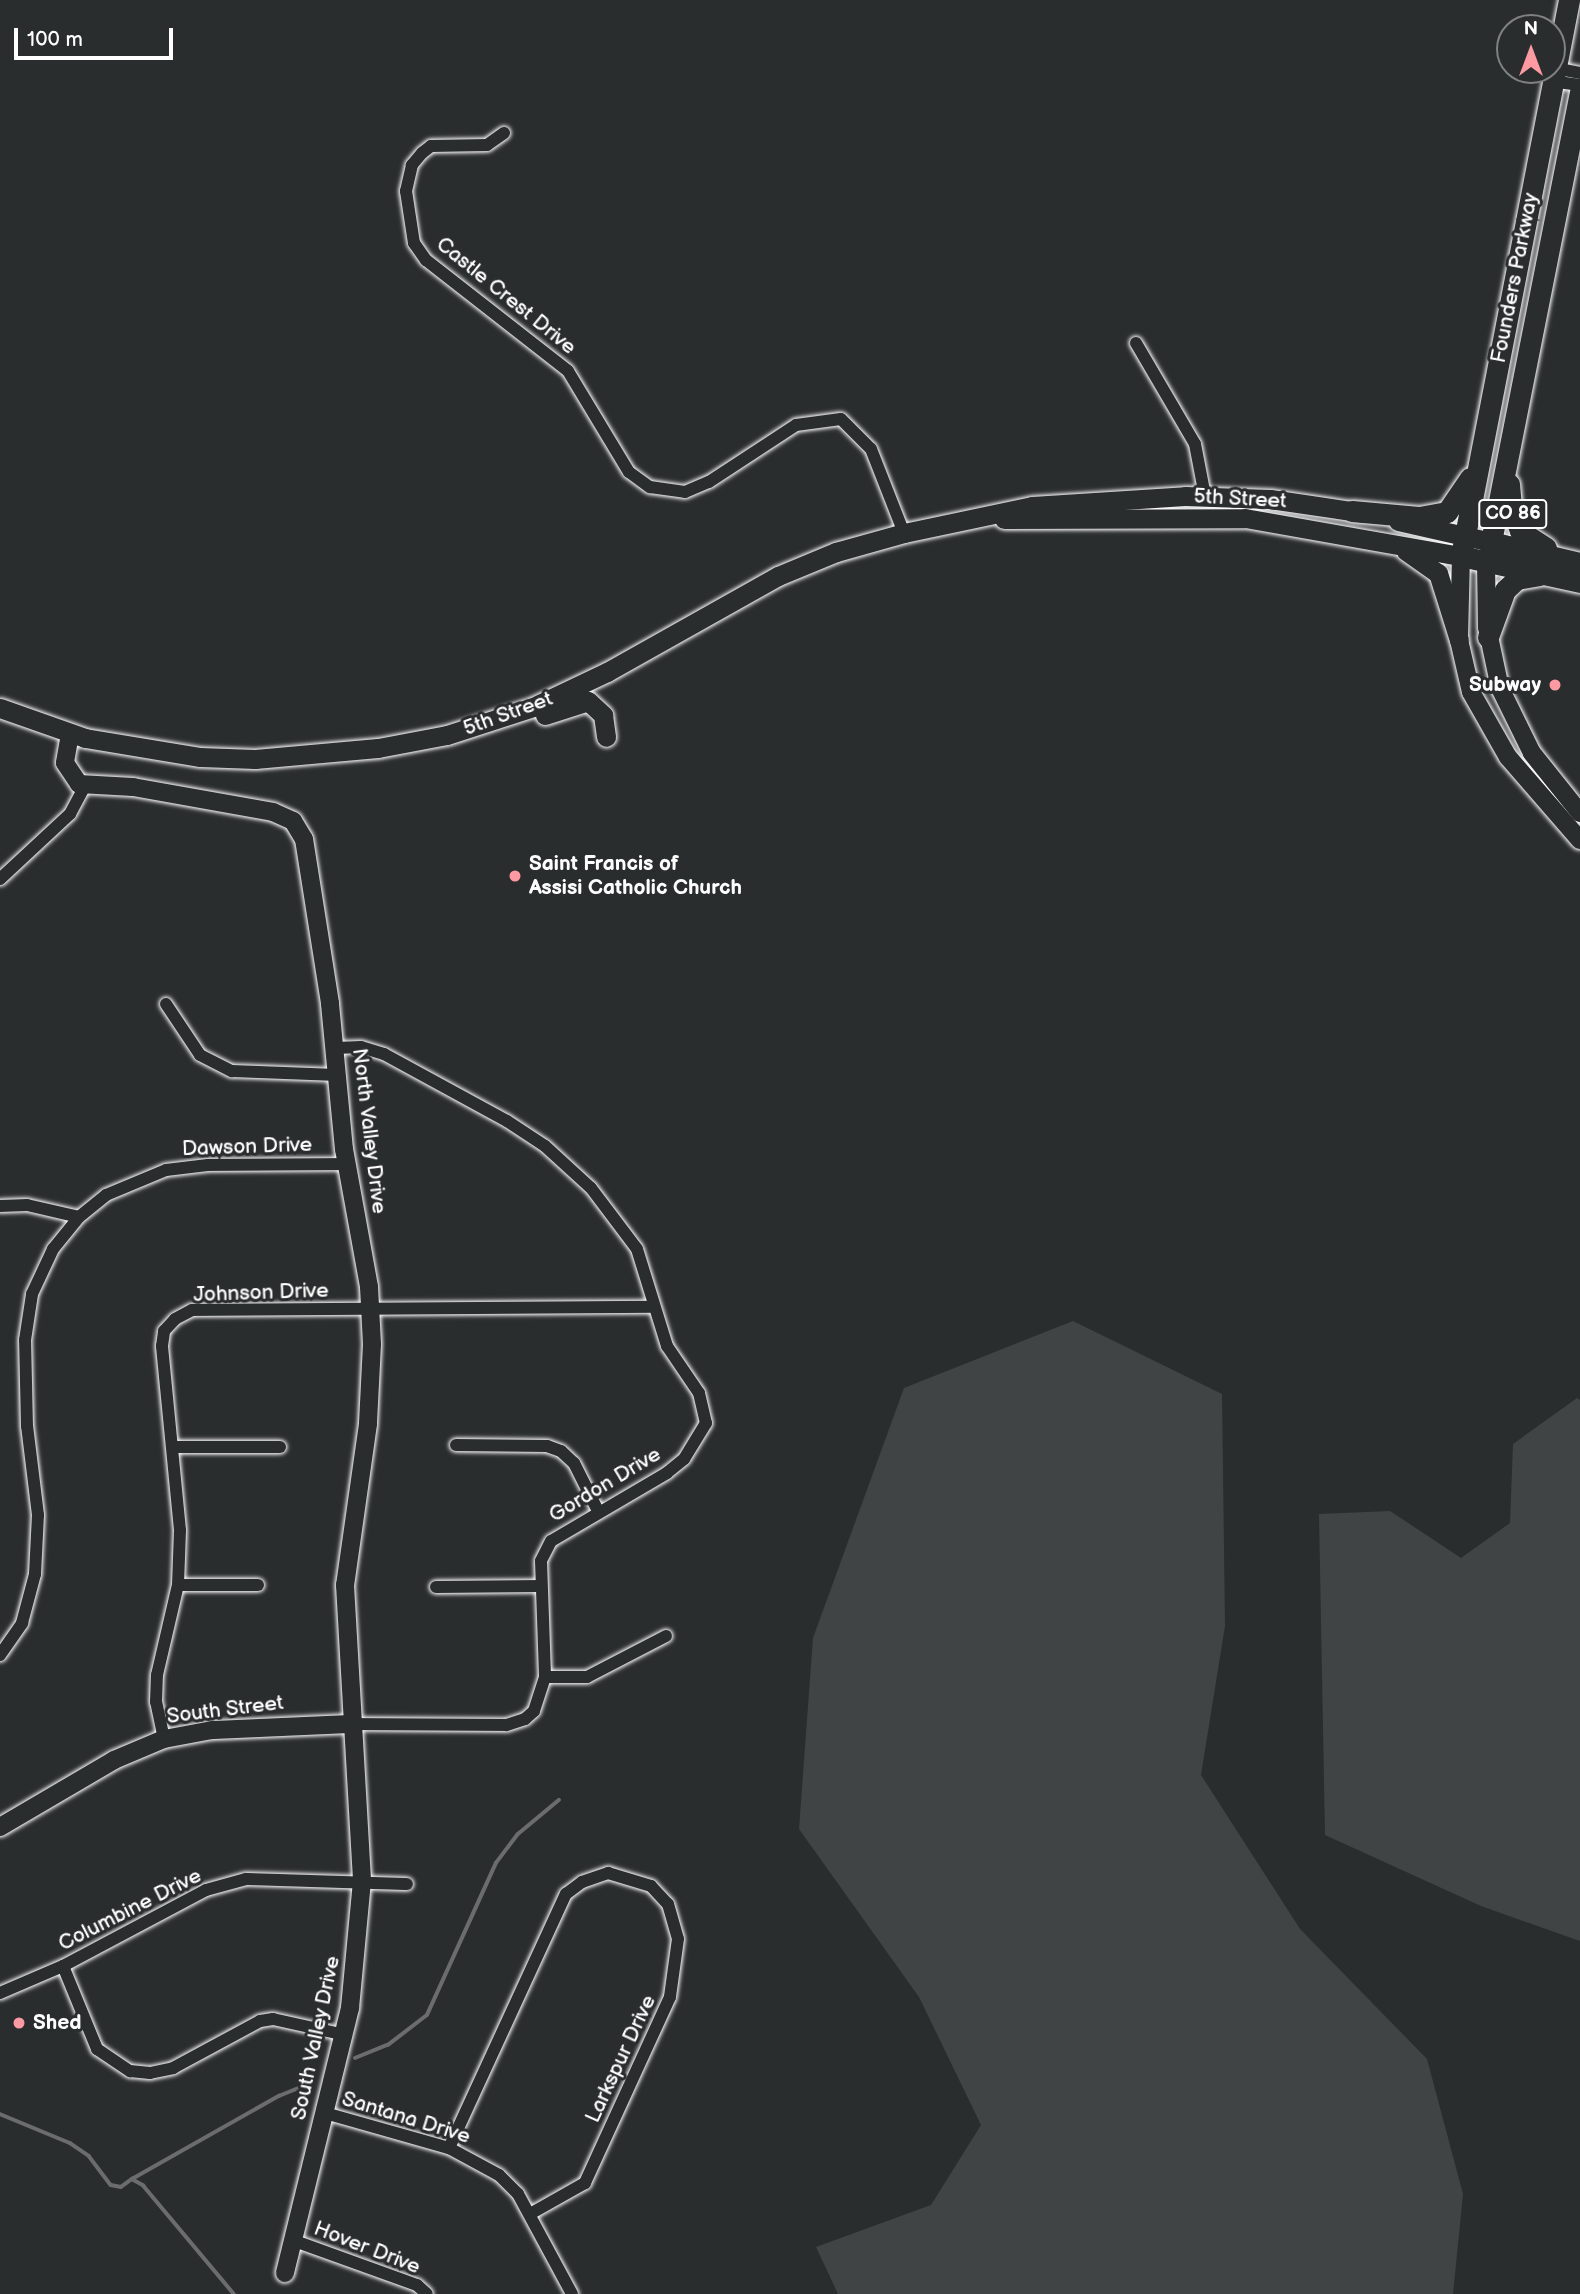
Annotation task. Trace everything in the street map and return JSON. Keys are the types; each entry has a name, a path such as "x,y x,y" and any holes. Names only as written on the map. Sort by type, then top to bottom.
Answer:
{"highway":[{"name":"Founders Parkway","path":"1463,547 1551,84"},
{"name":"Founders Parkway","path":"1489,552 1580,92"},
{"name":"CO 86","path":"1513,437 1509,493 1514,519 1525,537 1574,571"},
{"path":"1352,511 1419,517 1447,512 1460,499 1480,457"},
{"name":"5th Street","path":"1463,547 1574,571"},
{"path":"1488,637 1502,595 1512,582 1533,575 1574,571"}],"main road":[{"name":"5th Street","path":"0,708 70,734 172,754 255,759 390,746 492,722 599,676 778,576 836,552 904,533 986,518 1032,506 1205,496 1378,516 1463,547"},
{"path":"1061,518 1114,507 1194,504 1205,496"},
{"path":"1213,517 1220,510 1240,507 1378,516"},
{"name":"5th Street","path":"986,518 1213,517 1390,542 1463,547"},
{"path":"1390,542 1438,573 1459,640"},
{"path":"492,722 536,718 588,701 603,715 606,737"}],"street":[{"name":"Castle Crest Drive","path":"504,133 488,145 431,146 412,165 405,191 414,243 426,260 568,371 629,472 660,490 697,489 796,425 841,418 871,449 904,533"},
{"path":"1136,343 1195,444 1205,496"},
{"path":"1463,547 1459,640 1471,692 1490,730 1580,839"},
{"path":"1489,552 1488,637 1500,688 1542,768 1580,813"},
{"path":"0,879 70,814 85,786 66,768 70,734"},
{"name":"North Valley Drive","path":"85,786 133,786 274,812 293,821 304,839 335,1048 346,1164 371,1310 372,1385 345,1585 352,1724"},
{"path":"166,1004 200,1055 232,1071 337,1075"},
{"name":"Gordon Drive","path":"335,1048 361,1047 384,1054 545,1146 591,1188 638,1250 652,1307 667,1346 699,1393 706,1423 684,1459 667,1473 598,1511 551,1541 541,1561 545,1677 534,1711 506,1725 352,1724"},
{"name":"Dawson Drive","path":"0,1655 25,1614 36,1558 38,1515 27,1414 27,1320 46,1262 79,1217 113,1191 166,1170 208,1165 346,1164"},
{"path":"0,1206 27,1205 79,1217"},
{"name":"Johnson Drive","path":"164,1739 156,1702 157,1675 178,1585 175,1447 162,1346 164,1331 175,1319 192,1310 652,1307"},
{"path":"456,1445 547,1446 561,1451 574,1463 598,1511"},
{"path":"175,1447 279,1447"},
{"path":"178,1585 258,1586"},
{"path":"436,1587 541,1586"},
{"path":"545,1677 587,1676 666,1636"},
{"name":"South Street","path":"0,1828 114,1760 164,1739 212,1730 352,1724"},
{"name":"South Valley Drive","path":"285,2273 345,2035 356,1973 362,1881 352,1724"},
{"name":"Larkspur Drive","path":"449,2148 566,1894 582,1882 608,1874 651,1886 668,1904 678,1939 670,1997 584,2183 530,2214"},
{"name":"Columbine Drive","path":"0,1993 63,1966 206,1890 246,1880 407,1884"},
{"path":"63,1966 97,2049 130,2071 150,2073 173,2068 260,2021 273,2019 345,2035"},
{"name":"Santana Drive","path":"325,2113 449,2148 499,2175 530,2214 572,2294"},
{"name":"Hover Drive","path":"292,2240 417,2285 427,2294"}],"shaded area":[{"path":"1073,1321 1222,1394 1225,1626 1201,1775 1300,1929 1427,2059 1463,2194 1453,2294 838,2294 816,2247 931,2205 981,2125 919,1997 799,1829 813,1638 904,1388"},
{"path":"1577,1398 1580,1400 1580,1941 1481,1906 1325,1835 1319,1514 1390,1511 1461,1558 1510,1523 1513,1444"}],"waterway":[{"path":"355,2058 388,2045 427,2015 496,1863 518,1834 559,1800"},
{"path":"132,2179 279,2096 311,2083"},
{"path":"0,2114 70,2143 89,2156 111,2185 121,2187 132,2179 143,2185 234,2294"}],"place":[{"name":"Subway","path":"1555,685"},
{"name":"Saint Francis of Assisi Catholic Church","path":"515,876"},
{"name":"Shed","path":"19,2023"}]}
